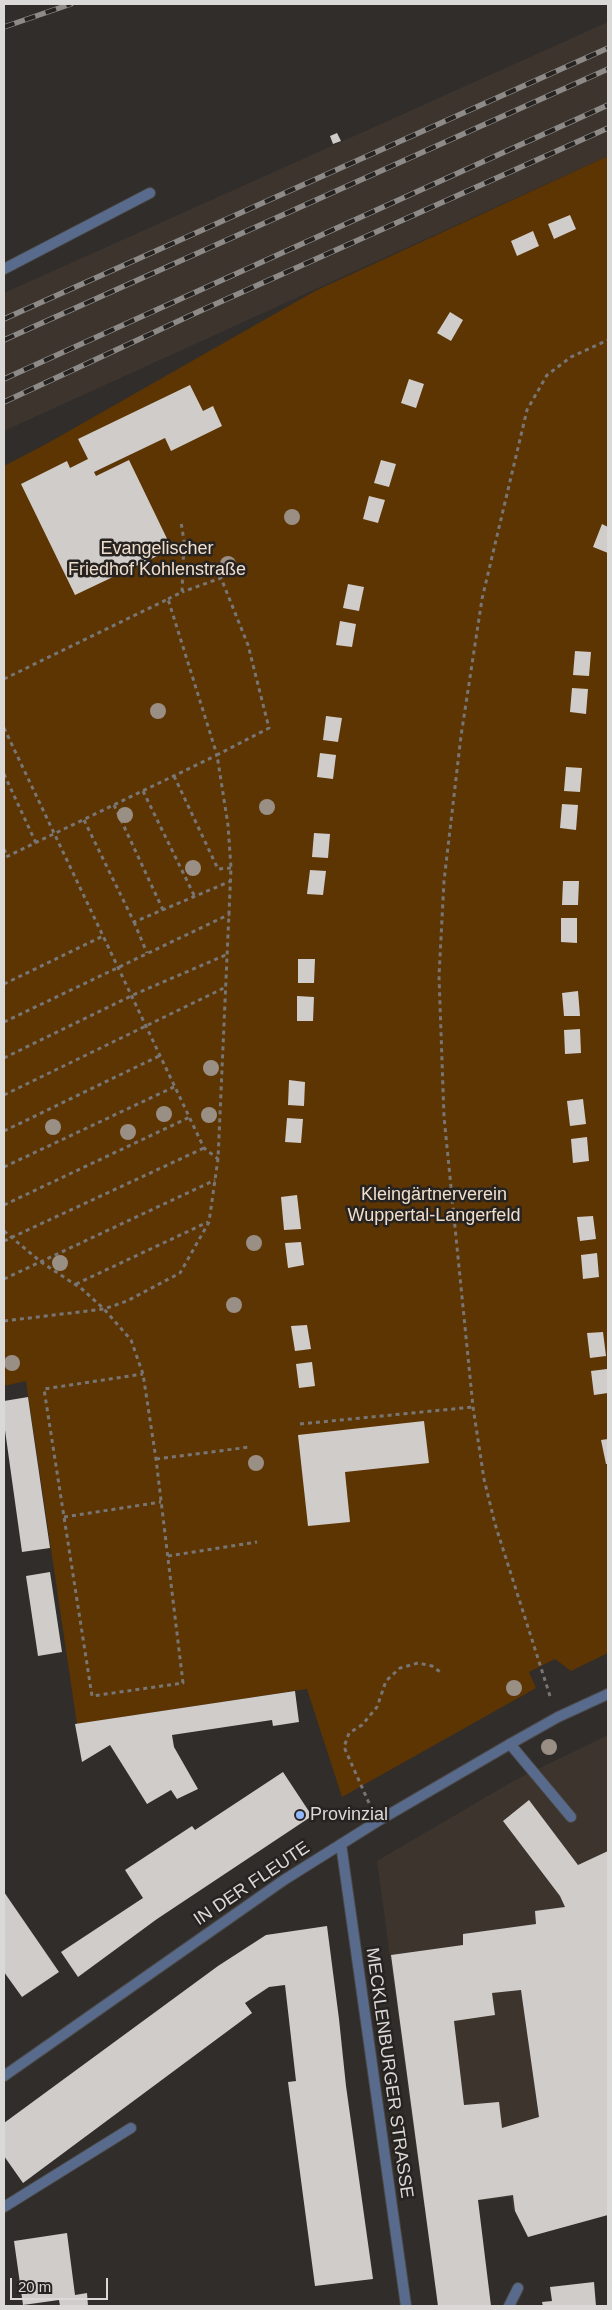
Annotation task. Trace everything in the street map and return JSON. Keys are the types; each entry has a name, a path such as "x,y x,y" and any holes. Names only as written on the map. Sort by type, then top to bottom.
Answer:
{"street":[{"path":"4,269 150,193"},
{"name":"IN DER FLEUTE","path":"4,2076 284,1880 378,1821 510,1744 608,1694"},
{"path":"510,1744 570,1817"},
{"name":"MECKLENBURGER STRASSE","path":"341,1844 406,2306"},
{"path":"4,2207 131,2128"},
{"path":"510,2306 518,2288"}],"path":[{"path":"558,1718 495,1524 484,1479 473,1407 444,1117 439,976 444,881 461,736 482,599 527,410 547,375 571,357 608,340"},
{"path":"180,522 184,541 182,592"},
{"path":"4,679 182,592 221,578 248,645 269,728 5,857 4,850"},
{"path":"4,1321 104,1309 127,1301 180,1273 209,1222 218,1159 231,868 228,826 217,755 168,599"},
{"path":"4,728 162,1055 204,1148 218,1159"},
{"path":"4,774 36,843"},
{"path":"174,776 218,869 231,868"},
{"path":"143,791 194,896"},
{"path":"114,805 163,910"},
{"path":"84,820 134,922 147,953"},
{"path":"134,922 231,881"},
{"path":"4,1022 230,914"},
{"path":"4,984 103,936"},
{"path":"4,1058 133,995 228,954"},
{"path":"4,1095 226,987"},
{"path":"4,1131 162,1055"},
{"path":"4,1167 176,1086"},
{"path":"4,1205 190,1117"},
{"path":"4,1241 204,1148"},
{"path":"4,1279 215,1180"},
{"path":"75,1284 209,1222"},
{"path":"4,1231 41,1262 75,1284 104,1309 131,1340 143,1374 162,1502 183,1683 92,1696 44,1389 143,1374"},
{"path":"300,1424 473,1407"},
{"path":"156,1459 250,1447"},
{"path":"64,1517 162,1502"},
{"path":"168,1556 257,1542"},
{"path":"378,1821 344,1747 349,1733 362,1725 377,1707 386,1681 400,1668 418,1663 432,1666 443,1674"}],"shaded area":[{"path":"608,22 608,156 4,431 4,293"},
{"path":"608,1735 608,2185 513,2211 511,2197 424,2207 377,1861 515,1780"}],"green space":[{"path":"608,156 608,1653 571,1671 555,1659 529,1672 536,1688 342,1797 307,1689 77,1724 26,1381 4,1386 4,466 48,443 315,291"}],"building":[{"path":"337,133 341,141 333,144 330,136"},
{"path":"570,215 576,229 554,239 548,224"},
{"path":"533,231 539,246 517,256 511,241"},
{"path":"450,312 463,320 451,341 437,333"},
{"path":"409,379 424,384 416,408 401,403"},
{"path":"190,385 203,411 213,406 222,426 171,451 165,438 94,472 96,476 129,460 172,549 75,595 21,484 67,461 70,468 88,459 78,439"},
{"path":"381,460 396,464 389,487 374,483"},
{"path":"369,496 385,500 378,523 363,519"},
{"path":"602,524 608,527 608,553 593,547"},
{"path":"348,584 364,587 359,611 343,608"},
{"path":"340,621 356,624 352,647 336,645"},
{"path":"575,651 591,652 589,676 573,675"},
{"path":"572,688 588,689 586,714 570,712"},
{"path":"326,716 342,718 338,742 323,740"},
{"path":"320,753 336,755 333,779 317,777"},
{"path":"566,767 582,768 580,792 564,791"},
{"path":"562,804 578,805 576,830 560,828"},
{"path":"314,833 330,834 328,858 312,857"},
{"path":"310,870 326,871 323,895 307,894"},
{"path":"563,881 579,881 578,905 562,905"},
{"path":"561,918 577,918 577,943 561,942"},
{"path":"298,959 315,959 314,983 298,983"},
{"path":"578,991 580,1016 564,1016 562,993"},
{"path":"297,996 314,997 313,1021 297,1021"},
{"path":"580,1029 581,1053 565,1054 564,1030"},
{"path":"289,1080 305,1082 304,1106 288,1105"},
{"path":"583,1099 586,1124 570,1126 567,1101"},
{"path":"287,1118 303,1119 301,1143 285,1142"},
{"path":"587,1137 589,1161 573,1163 571,1139"},
{"path":"297,1195 301,1229 284,1230 281,1197"},
{"path":"593,1216 596,1239 580,1241 577,1217"},
{"path":"301,1242 304,1265 288,1268 285,1243"},
{"path":"597,1253 599,1277 583,1279 581,1255"},
{"path":"307,1325 311,1349 295,1351 291,1326"},
{"path":"603,1332 606,1356 590,1358 587,1333"},
{"path":"312,1362 315,1386 299,1388 296,1364"},
{"path":"607,1369 608,1393 594,1395 591,1371"},
{"path":"28,1397 50,1548 22,1552 4,1423 4,1401"},
{"path":"424,1421 429,1463 345,1472 350,1522 308,1526 298,1435"},
{"path":"608,1439 608,1464 606,1464 601,1440"},
{"path":"50,1572 62,1652 38,1656 26,1576"},
{"path":"295,1691 299,1722 273,1726 272,1720 172,1735 174,1747 198,1789 177,1799 171,1790 147,1804 110,1745 82,1762 75,1724"},
{"path":"283,1772 312,1816 157,1919 78,1977 61,1952 143,1898 125,1870 192,1826 195,1830"},
{"path":"529,1800 578,1865 608,1851 608,2215 528,2237 515,2211 513,2195 478,2200 491,2306 438,2306 391,1955 463,1945 463,1934 536,1924 535,1911 565,1907 560,1896 503,1821","holes":["521,1990 539,2117 502,2128 499,2102 464,2105 454,2021 495,2015 492,1993"]},
{"path":"4,1892 59,1972 22,1997 4,1972"},
{"path":"327,1926 346,2086 373,2279 315,2286 288,2082 296,2081 285,1985 269,1987 245,2003 252,2013 23,2183 4,2156 4,2123 218,1966 266,1935"},
{"path":"67,2233 75,2295 87,2293 88,2306 60,2306 59,2300 23,2305 14,2241"},
{"path":"594,2282 596,2306 543,2306 542,2302 552,2301 550,2287"}],"railway":[{"path":"4,27 71,4"},
{"path":"4,319 608,48"},
{"path":"4,340 608,69"},
{"path":"4,379 608,105"},
{"path":"4,402 200,311 608,128"}],"place":[{"name":"Provinzial","path":"300,1815"}],"park label":[{"name":"Evangelischer Friedhof Kohlenstraße","path":"157,559"},
{"name":"Kleingärtnerverein Wuppertal-Langerfeld","path":"434,1205"}]}
